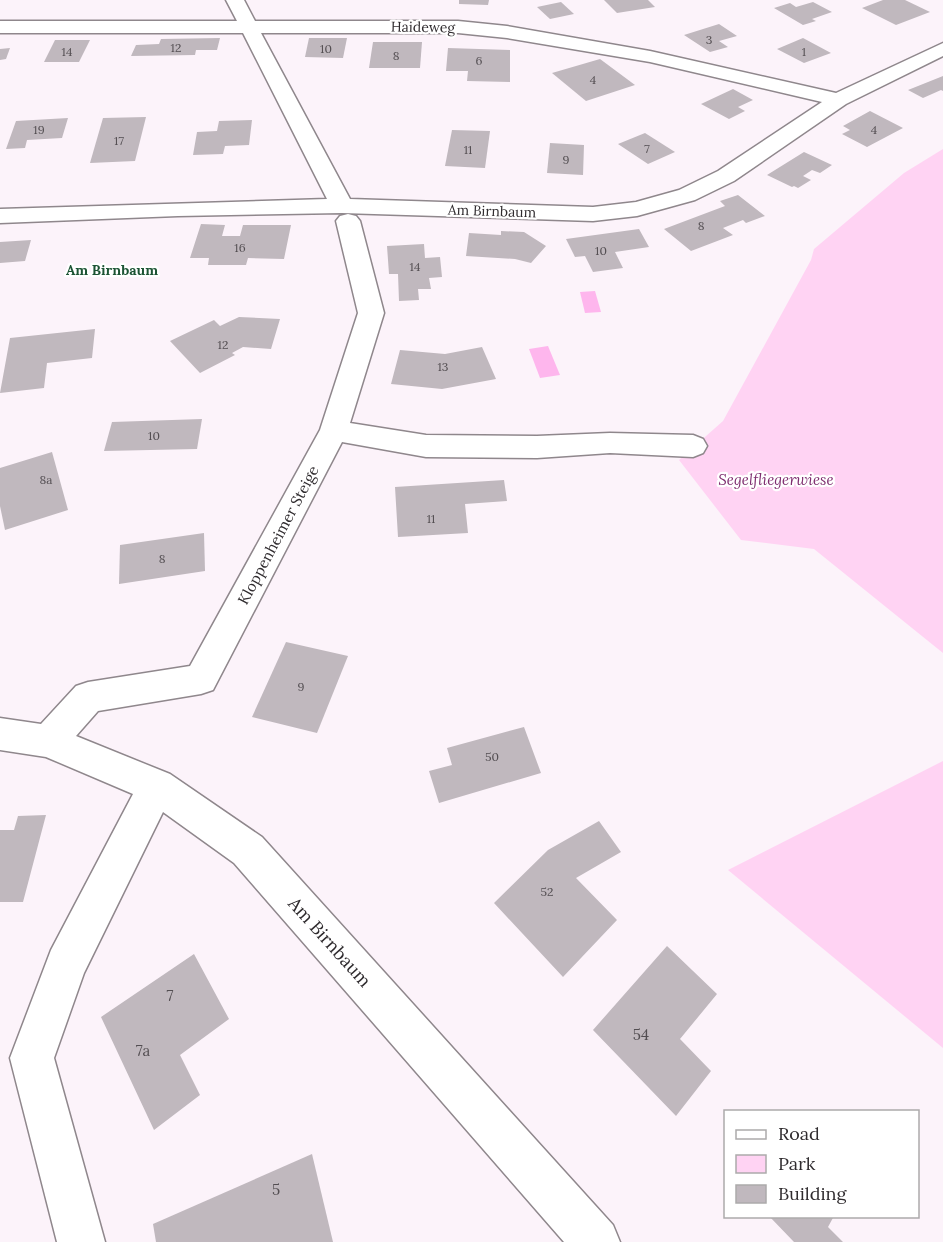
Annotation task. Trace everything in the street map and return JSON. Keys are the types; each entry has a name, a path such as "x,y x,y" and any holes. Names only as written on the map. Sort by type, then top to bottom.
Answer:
{"street":[{"name":"Kloppenheimer Steige","path":"48,741 88,697 201,679 334,430 371,313 345,214 235,0"},
{"name":"Haideweg","path":"0,27 458,27 521,32 601,46 839,100"},
{"name":"Am Birnbaum","path":"0,216 178,209 345,214 593,214 637,209 687,195 726,176 839,100 943,49"},
{"path":"334,430 426,446 537,447 610,443 693,446"},
{"name":"Am Birnbaum","path":"0,734 48,741 157,786 248,850 596,1242"},
{"path":"81,1242 32,1058 66,965 157,786"}],"green space":[{"name":"Segelfliegerwiese","path":"943,149 943,653 814,549 741,540 679,460 723,421 811,260 814,249 904,173"},
{"path":"943,761 943,1048 728,870"}],"shaded area":[{"path":"595,291 601,312 585,313 580,292"},
{"path":"548,346 560,375 540,378 529,349"}],"building":[{"path":"459,0 489,0 488,5 459,4"},
{"path":"604,0 648,0 655,7 617,13"},
{"path":"883,0 905,0 930,12 896,25 862,8"},
{"path":"561,2 574,14 550,19 537,7"},
{"path":"813,2 832,12 803,25 774,8 790,3 796,7"},
{"path":"719,24 737,36 719,41 728,47 710,52 684,35"},
{"path":"220,38 217,50 196,50 195,55 131,56 136,45 159,44 161,39"},
{"path":"309,38 347,38 343,58 305,57"},
{"path":"803,38 831,53 804,63 777,49"},
{"path":"55,40 90,40 79,62 44,62"},
{"path":"373,42 422,42 420,68 369,68"},
{"path":"10,48 6,59 0,60 0,49"},
{"path":"448,48 510,50 510,82 467,81 468,71 446,71"},
{"path":"600,59 635,85 586,101 552,73"},
{"path":"943,76 943,91 923,98 908,90"},
{"path":"733,89 753,100 738,107 745,111 729,119 701,104"},
{"path":"870,111 903,128 867,147 842,134 850,130 843,126"},
{"path":"146,117 135,161 90,163 103,118"},
{"path":"68,118 62,138 27,140 25,148 6,149 16,121"},
{"path":"252,120 249,145 225,146 223,154 193,155 197,132 217,131 219,121"},
{"path":"452,130 490,131 485,168 445,166"},
{"path":"645,133 675,152 648,164 618,144"},
{"path":"550,143 584,145 583,175 547,173"},
{"path":"804,152 832,165 820,173 812,170 803,176 811,180 798,188 767,175"},
{"path":"738,195 765,216 746,223 743,220 723,228 733,235 691,251 664,229 725,206 720,201"},
{"path":"201,224 225,225 222,236 240,236 243,225 291,225 284,259 248,258 246,265 208,265 209,258 190,258"},
{"path":"639,229 649,247 615,252 623,268 593,272 585,256 575,257 566,239"},
{"path":"501,231 524,232 546,246 531,263 515,259 466,256 469,233 501,235"},
{"path":"31,240 25,261 0,263 0,242"},
{"path":"424,244 425,258 440,257 442,277 429,278 431,289 418,289 419,300 399,301 398,274 389,274 387,246"},
{"path":"239,317 280,319 271,349 243,347 232,353 235,355 200,373 170,341 214,320 220,326"},
{"path":"95,329 92,358 47,363 44,388 0,393 10,338"},
{"path":"482,347 496,379 442,389 391,384 400,350 445,354"},
{"path":"202,419 197,449 104,451 112,422"},
{"path":"52,452 68,510 5,530 0,506 0,468"},
{"path":"504,480 507,501 465,504 468,533 398,537 395,487"},
{"path":"204,533 205,571 119,584 120,545"},
{"path":"286,642 348,656 317,733 252,717"},
{"path":"524,727 541,773 439,803 429,771 452,765 447,748"},
{"path":"46,815 23,902 0,902 0,830 14,830 18,816"},
{"path":"599,821 621,852 576,878 617,920 563,977 494,903 548,850"},
{"path":"667,946 717,994 680,1039 711,1071 676,1116 593,1030"},
{"path":"194,954 229,1019 180,1055 200,1095 154,1130 101,1017"},
{"path":"312,1154 333,1242 156,1242 153,1224"},
{"path":"771,1218 833,1218 828,1227 843,1242 794,1242"}],"district":[{"name":"Am Birnbaum","path":"112,270"}]}
